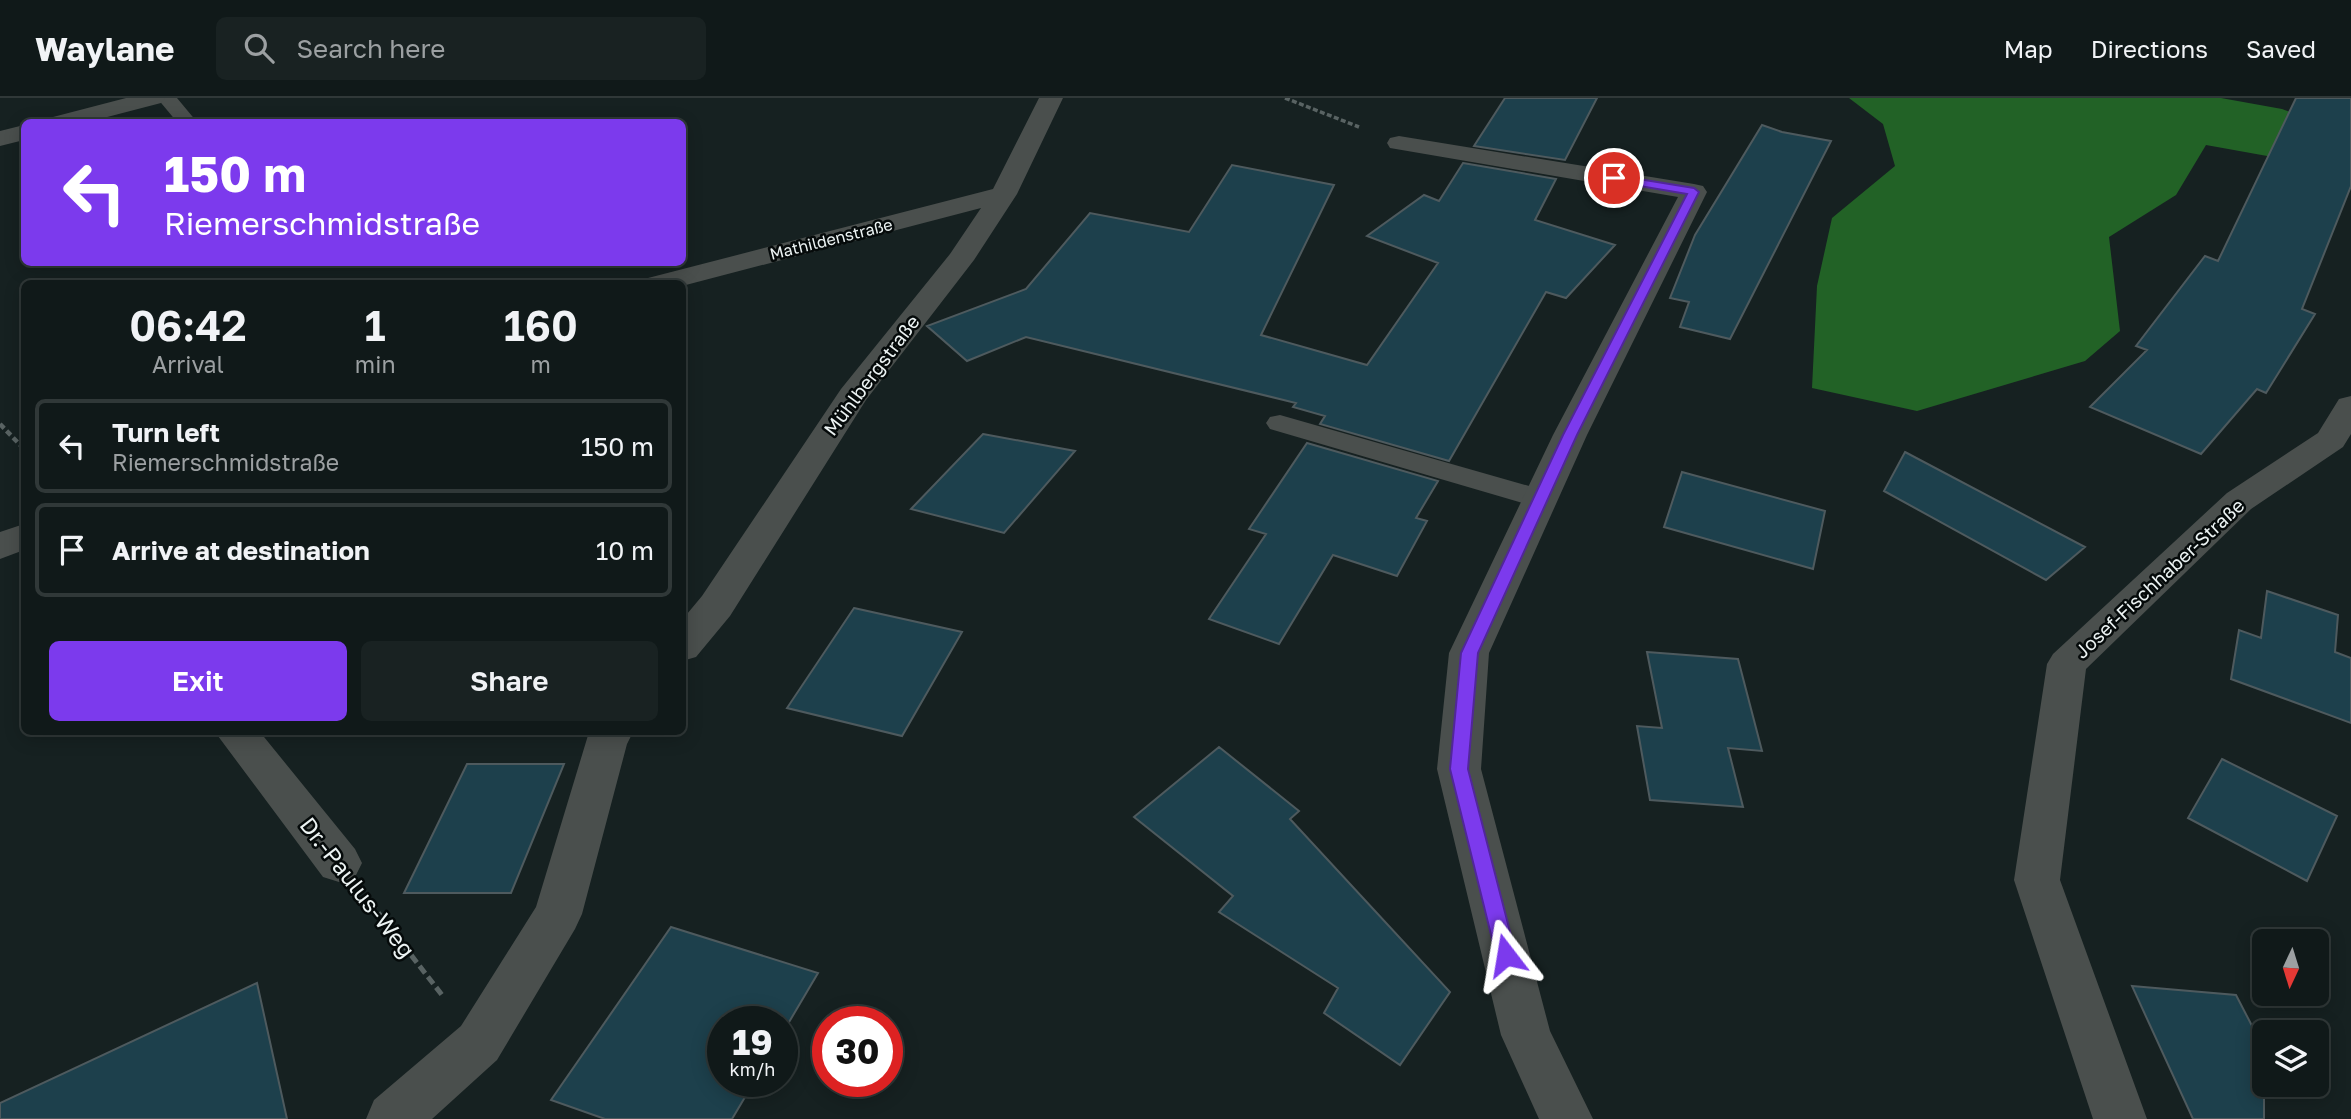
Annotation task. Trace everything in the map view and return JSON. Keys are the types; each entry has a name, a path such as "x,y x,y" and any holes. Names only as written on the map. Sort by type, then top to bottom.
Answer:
{"street":[{"path":"73,119 153,98"},
{"name":"Mühlbergstraße","path":"686,642 716,607 852,396 960,260 1004,194 1051,98"},
{"path":"0,139 21,133"},
{"path":"1399,143 1694,192 1540,499 1469,653 1459,769 1526,1035 1566,1119"},
{"name":"Mathildenstraße","path":"673,280 1004,194"},
{"name":"Josef-Fischhaber-Straße","path":"2120,1119 2037,880 2067,664 2239,501 2331,440 2351,406"},
{"path":"0,547 21,537"},
{"name":"Dr.-Paulus-Weg","path":"238,735 339,863"},
{"path":"393,1119 479,1043 558,914 610,735"}],"lane":[{"path":"167,98 184,119"},
{"path":"1279,423 1540,499"}],"path":[{"path":"1285,98 1399,143"},
{"path":"0,424 21,446"},
{"name":"Dr.-Paulus-Weg","path":"339,863 479,1043"}],"green space":[{"path":"1849,98 2221,98 2282,109 2327,126 2351,171 2206,145 2176,195 2109,237 2120,331 2085,361 1917,411 1812,388 1817,286 1832,218 1895,166 1883,124"}],"building":[{"path":"1505,98 1597,98 1565,160 1474,146"},
{"path":"2296,98 2351,98 2351,186 2302,309 2315,314 2266,393 2257,389 2201,454 2090,407 2147,350 2136,346 2205,256 2218,261"},
{"path":"1762,125 1782,132 1831,141 1730,339 1680,327 1689,302 1670,298 1695,235"},
{"path":"1463,163 1556,179 1535,220 1615,245 1566,298 1546,292 1449,461 1320,424 1325,416 1293,407 1296,403 1026,337 967,361 927,326 1026,289 1090,213 1189,232 1232,165 1334,185 1261,335 1367,365 1438,263 1367,236 1424,195 1439,201"},
{"path":"983,434 1075,451 1004,533 911,509"},
{"path":"1307,443 1438,481 1416,518 1427,521 1397,576 1333,555 1279,644 1209,619 1266,534 1249,529"},
{"path":"1905,452 2085,547 2046,580 1884,491"},
{"path":"1682,472 1825,511 1813,569 1664,527"},
{"path":"2267,591 2338,615 2335,652 2351,658 2351,723 2231,679 2239,630 2261,638"},
{"path":"854,608 962,632 902,736 787,708"},
{"path":"1647,652 1738,659 1762,751 1728,748 1743,807 1650,800 1637,726 1662,728"},
{"path":"1219,747 1299,811 1290,819 1450,992 1400,1065 1324,1013 1338,988 1219,912 1233,896 1134,817"},
{"path":"2222,759 2337,816 2307,881 2188,818"},
{"path":"467,764 564,764 511,893 404,893"},
{"path":"671,927 818,973 798,1007 707,1006 707,1097 745,1097 732,1119 605,1119 551,1100"},
{"path":"257,983 287,1119 0,1119 0,1103"},
{"path":"2132,986 2236,995 2252,1026 2252,1097 2264,1097 2264,1119 2193,1119"}],"route":[{"path":"1506,955 1459,769 1469,653 1570,435 1694,192 1614,178"}]}
